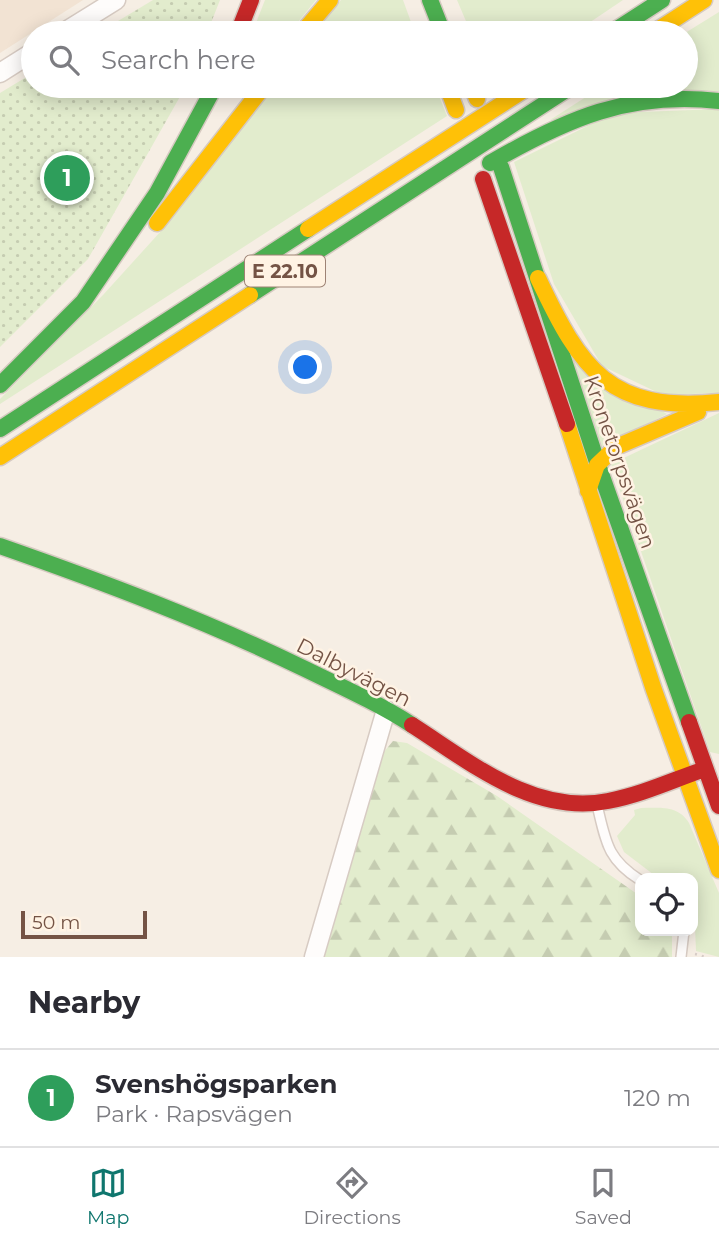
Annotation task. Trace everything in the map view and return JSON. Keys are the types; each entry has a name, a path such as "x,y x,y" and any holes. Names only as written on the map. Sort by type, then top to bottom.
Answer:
{"main road":[{"path":"242,21 251,0"},
{"path":"312,21 330,0"},
{"path":"414,0 422,21"},
{"path":"430,0 438,21"},
{"path":"440,0 448,21"},
{"path":"630,21 662,0"},
{"path":"672,21 704,0"},
{"path":"83,302 157,193 208,98"},
{"path":"0,385 83,302 163,216 255,98"},
{"path":"452,98 456,110"},
{"name":"E 22.10","path":"0,429 511,98"},
{"name":"E 22.10","path":"0,457 553,98"},
{"path":"334,239 468,179 536,136 616,105 644,98"},
{"path":"698,98 719,101"},
{"name":"Kronetorpsvägen","path":"501,167 597,465 712,766"},
{"name":"Kronetorpsvägen","path":"468,179 588,491 686,775"},
{"path":"538,278 569,341 586,365 608,384 633,398 661,405 687,408 719,403"},
{"path":"588,491 597,465 612,450 636,437 719,403"},
{"name":"Dalbyvägen","path":"0,546 98,579 205,623 386,709 518,788 554,800 597,804 712,766"},
{"path":"712,766 719,806"},
{"path":"686,775 719,870"}],"street":[{"path":"82,21 116,0"},
{"path":"0,74 21,60"},
{"path":"314,957 386,709"}],"lane":[{"path":"597,804 610,853 616,862 635,876"},
{"path":"681,957 683,936"}],"path":[{"path":"692,953 706,957"}],"shaded area":[{"path":"0,0 83,0 50,21 21,21 21,40 0,53"}],"green space":[{"path":"153,0 220,0 212,21 118,21"},
{"path":"265,0 316,0 299,21 257,21"},
{"path":"341,0 403,0 411,21 323,21"},
{"path":"457,0 623,0 592,21 466,21"},
{"path":"719,12 719,91 698,95 698,25"},
{"path":"21,80 21,98 179,98 88,259 0,347 0,93"},
{"path":"265,98 440,98 447,116 0,404 0,399 103,295 171,220"},
{"path":"584,98 678,98 550,120"},
{"path":"719,109 719,393 663,395 602,366 554,284 514,162 614,113"},
{"path":"570,358 667,414 599,448"},
{"path":"719,413 719,754 710,752 611,464"},
{"path":"393,741 407,743 497,796 635,893 635,936 672,936 672,957 321,957 383,753"},
{"path":"634,810 674,810 689,823 719,893 719,957 696,951 698,873 651,873 624,852 617,836 635,815"}],"traffic: fast":[{"path":"430,0 438,21"},
{"path":"630,21 662,0"},
{"path":"0,385 83,302 157,193 208,98"},
{"path":"250,295 554,98"},
{"path":"490,163 545,133 599,112 656,100 719,101"},
{"path":"501,167 598,465 689,722"},
{"path":"0,429 308,229"},
{"path":"0,546 115,588 266,650 359,695 412,725"}],"traffic: slow":[{"path":"312,21 330,0"},
{"path":"672,21 704,0"},
{"path":"157,223 255,98"},
{"path":"452,98 456,110"},
{"path":"308,229 511,98"},
{"path":"538,278 569,338 585,361 604,379 625,392 651,400 682,404 719,402"},
{"path":"0,457 250,295"},
{"path":"588,491 597,465 616,447 698,412"},
{"path":"567,424 654,690 719,870"}],"traffic: jam":[{"path":"243,21 251,0"},
{"path":"483,179 567,424"},
{"path":"689,722 719,806"},
{"path":"412,725 504,782 554,801 581,804 608,801 705,769"}],"place":[{"name":"Svenshögsparken","path":"67,178"}]}
